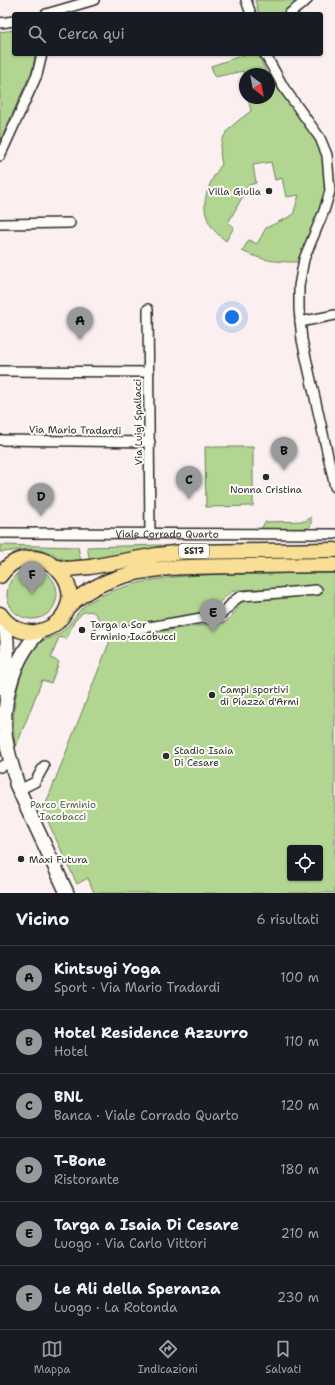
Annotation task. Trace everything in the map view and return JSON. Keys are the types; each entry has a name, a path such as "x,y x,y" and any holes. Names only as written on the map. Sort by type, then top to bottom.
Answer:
{"main road":[{"name":"Viale Corrado Quarto","path":"54,566 76,569 157,554 195,551 335,550"},
{"name":"SS17","path":"0,559 21,560 37,558 54,566 63,574 68,585 69,597 67,608"},
{"path":"0,576 10,565 21,560"},
{"name":"SS17","path":"41,631 55,624 67,608 79,596 95,587 128,575 186,567 335,565"},
{"path":"2,616 10,626 21,631 41,631"},
{"path":"0,701 8,653 7,633 2,616"},
{"path":"19,790 7,748 5,732 6,709 10,687 20,660 29,642 41,631"},
{"path":"0,743 4,765 19,790 67,893"}],"street":[{"path":"53,12 94,0"},
{"path":"246,0 250,12"},
{"path":"292,12 307,0"},
{"path":"0,23 12,21"},
{"path":"0,156 37,75 42,56"},
{"path":"266,56 284,88 324,144 332,196 303,265 299,298 302,340 335,487"},
{"path":"0,224 70,224"},
{"name":"Via Luigi Spallacci","path":"148,309 150,534"},
{"path":"300,322 335,315"},
{"path":"300,322 306,339 335,468"},
{"path":"0,371 149,372"},
{"name":"Via Mario Tradardi","path":"0,440 150,442"},
{"path":"331,534 335,529"},
{"name":"Viale Corrado Quarto","path":"0,533 331,534"},
{"path":"97,632 120,632 219,615 224,612 234,599 242,596 317,590"},
{"path":"19,790 35,782 44,766"}],"green space":[{"path":"255,0 300,0 285,12 258,12"},
{"path":"12,30 12,56 35,56 33,68 0,141 0,32"},
{"path":"241,56 259,56 264,68 239,68 239,72 215,77 211,66"},
{"path":"275,85 320,147 325,168 325,198 299,262 270,260 242,251 249,240 257,244 266,228 293,215 299,195 286,197 282,178 275,180 271,162 253,165 256,183 249,185 228,223 234,227 226,241 209,223 206,214 206,195 215,174 222,164 220,154 223,139 231,127 251,111 249,104 275,104"},
{"path":"205,447 253,447 253,506 206,507"},
{"path":"311,517 311,525 307,529 261,529 265,522 306,521"},
{"path":"0,545 78,547 81,562 65,560 46,551 35,549 0,552"},
{"path":"161,545 161,548 90,561 87,547"},
{"path":"32,569 41,571 52,580 57,594 55,603 46,614 32,619 23,617 12,608 7,594 9,585 18,574"},
{"name":"Campi sportivi di Piazza d'Armi","path":"335,573 335,893 94,893 88,878 77,884 43,811 111,638 226,622 238,608 237,604 246,599 316,587 236,590 231,592 210,611 205,613 120,628 110,628 104,626 94,613 82,613 74,622 66,639 59,637 51,658 59,662 51,683 42,680 16,747 14,736 14,709 19,680 24,667 29,655 36,646 41,642 57,635 68,625 86,604 109,592 146,581 185,576 224,574"}],"place":[{"name":"Villa Giulia","path":"269,191"},
{"name":"Kintsugi Yoga","path":"80,340"},
{"name":"Hotel Residence Azzurro","path":"284,470"},
{"name":"Nonna Cristina","path":"266,477"},
{"name":"BNL","path":"189,499"},
{"name":"T-Bone","path":"41,516"},
{"name":"Le Ali della Speranza","path":"32,594"},
{"name":"Targa a Sor Erminio Iacobucci","path":"82,630"},
{"name":"Targa a Isaia Di Cesare","path":"213,632"},
{"name":"Campi sportivi di Piazza d'Armi","path":"212,695"},
{"name":"Stadio Isaia Di Cesare","path":"166,756"},
{"name":"Maxi Futura","path":"21,859"}],"park label":[{"name":"Parco Erminio Iacobacci","path":"63,810"}]}
